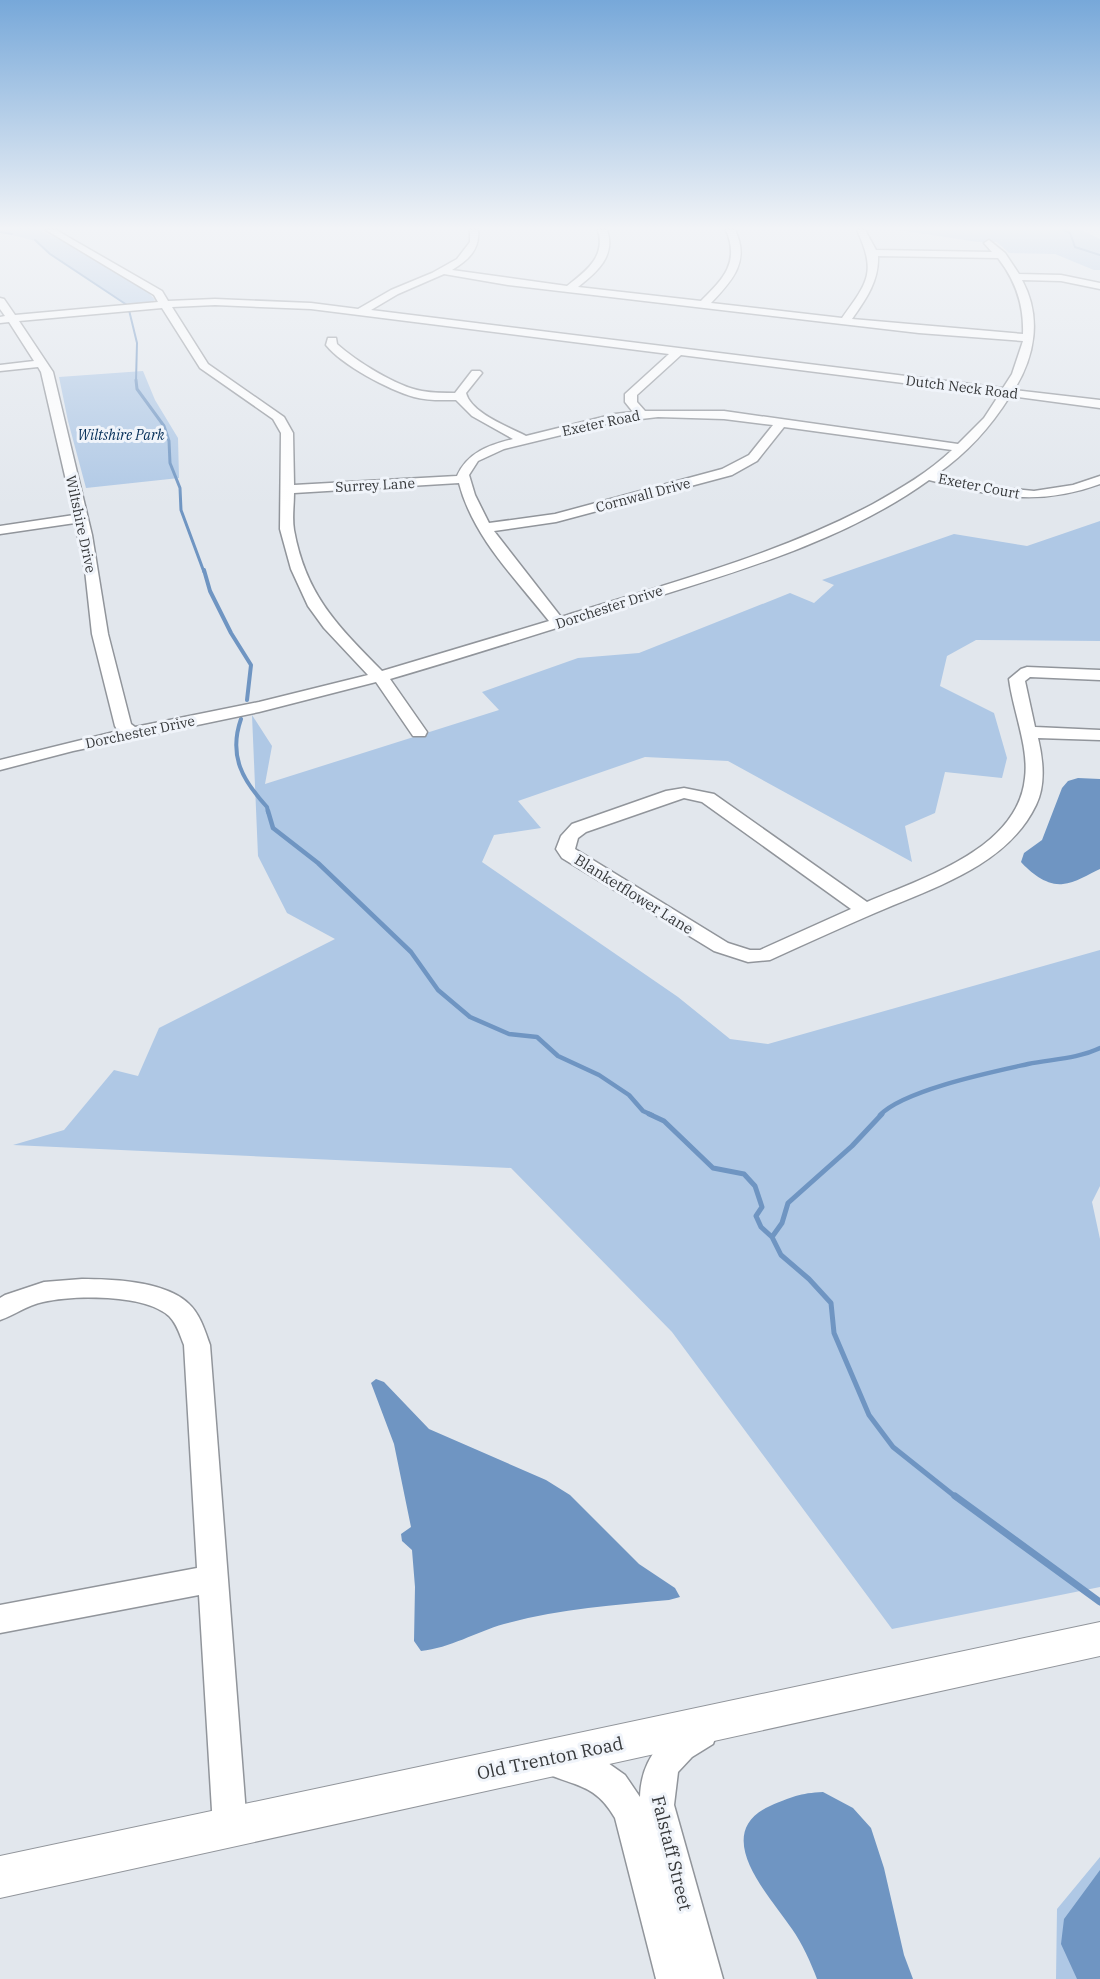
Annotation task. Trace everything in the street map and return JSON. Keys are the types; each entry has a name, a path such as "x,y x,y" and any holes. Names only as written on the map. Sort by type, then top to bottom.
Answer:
{"main road":[{"name":"Old Trenton Road","path":"0,1877 1100,1639"}],"street":[{"name":"Wiltshire Drive","path":"8,322 42,363 51,389 92,570 103,650 123,726 133,734"},
{"path":"177,322 204,366 271,412 283,424 288,442 286,511 291,549 315,606 338,636 380,677 419,732"},
{"name":"Dutch Neck Road","path":"452,322 1100,404"},
{"path":"858,322 1029,338"},
{"name":"Dorchester Drive","path":"0,765 66,747 296,699 380,677 741,565 797,544 870,510 928,476 963,448 983,428 1008,393 1023,363 1029,338 1028,322"},
{"path":"332,340 331,345 341,354 406,390 431,396 459,396"},
{"path":"641,414 631,402 631,394 679,351"},
{"path":"0,368 42,363"},
{"path":"459,396 469,379 476,373"},
{"path":"459,396 469,409 525,440"},
{"name":"Exeter Road","path":"464,479 465,470 474,458 500,446 641,414 698,413 963,448"},
{"name":"Cornwall Drive","path":"486,528 567,515 727,472 753,458 781,423"},
{"name":"Exeter Court","path":"928,476 989,491 1030,496 1067,493 1100,480"},
{"path":"464,479 494,542 558,623"},
{"name":"Surrey Lane","path":"287,489 464,479"},
{"path":"0,530 80,518"},
{"name":"Blanketflower Lane","path":"865,910 708,798 696,794 672,795 579,828 566,843 565,849 577,859 721,947 748,956 763,956 865,910 970,862 1006,837 1025,813 1034,781 1033,749 1027,732 1017,679 1028,672 1100,675"},
{"path":"1027,732 1100,735"},
{"path":"0,1310 30,1295 61,1290 112,1290 153,1296 176,1307 189,1324 197,1345 230,1827"},
{"path":"0,1619 213,1579"},
{"name":"Falstaff Street","path":"705,1979 657,1804 656,1782 667,1759 688,1739 723,1721"},
{"name":"Falstaff Street","path":"545,1759 591,1771 612,1784 625,1799 634,1821 674,1979"}],"green space":[{"name":"Wiltshire Park","path":"143,371 155,400 178,438 179,478 86,488 59,377"},
{"path":"1100,521 1100,641 976,640 947,656 940,686 994,713 1007,758 1002,778 945,772 935,813 905,826 912,862 728,761 645,757 518,801 541,828 494,835 482,862 678,997 730,1039 768,1044 1100,950 1100,1186 1092,1202 1100,1239 1100,1587 892,1629 672,1332 511,1168 13,1145 64,1130 114,1070 138,1076 159,1028 335,939 287,913 258,856 252,715 272,746 265,784 499,710 482,692 578,658 639,653 790,593 814,603 834,585 822,580 954,534 1027,546"},
{"path":"1100,1857 1100,1979 1056,1979 1057,1909"}],"shaded area":[{"path":"1078,778 1100,779 1100,869 1072,882 1051,883 1034,874 1021,862 1024,853 1042,840 1062,788 1068,781"},
{"path":"376,1379 384,1382 429,1429 546,1480 570,1495 639,1564 675,1588 680,1597 566,1611 525,1619 494,1627 442,1647 421,1651 414,1641 415,1587 412,1550 402,1541 401,1534 411,1527 394,1444 371,1383"},
{"path":"823,1792 853,1808 871,1828 884,1868 904,1955 913,1979 817,1979 799,1940 759,1883 750,1866 744,1849 745,1832 753,1818 770,1806 790,1798"},
{"path":"1100,1870 1100,1979 1077,1979 1061,1944 1064,1919"}],"waterway":[{"path":"132,322 137,343 136,380"},
{"path":"136,380 137,389 164,426 169,441 170,463 180,488 181,510 204,572"},
{"path":"204,570 210,591 231,633 251,665 247,700"},
{"path":"241,719 236,745 240,767 268,812"},
{"path":"268,811 273,828 318,863 411,952 438,990 470,1017 509,1034 537,1037 558,1056 599,1075 629,1095 643,1111 652,1115"},
{"path":"880,1115 908,1098 949,1083 1028,1064 1074,1057 1100,1048"},
{"path":"649,1114 664,1121 713,1168 744,1174 755,1186 762,1207 756,1216 761,1227 772,1237"},
{"path":"772,1237 782,1223 788,1203 852,1146 882,1114"},
{"path":"772,1237 781,1255 809,1279 831,1303 834,1333 869,1415 893,1447 957,1498"},
{"path":"955,1496 1100,1602"}]}
